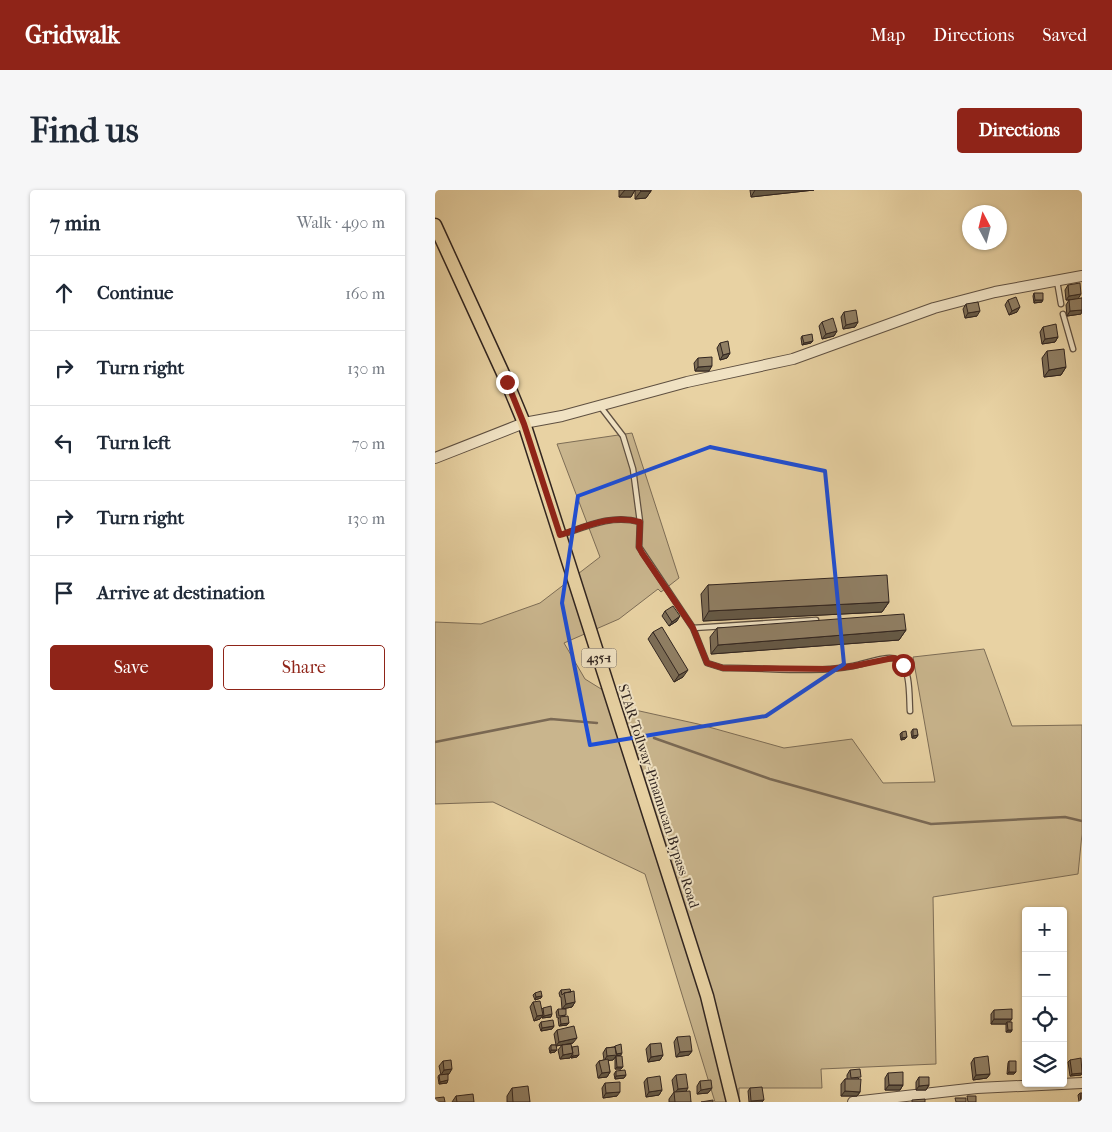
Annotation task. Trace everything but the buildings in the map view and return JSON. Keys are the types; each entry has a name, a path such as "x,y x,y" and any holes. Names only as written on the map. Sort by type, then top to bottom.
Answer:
{"main road":[{"name":"STAR Tollway-Pinamucan Bypass Road","path":"435,225 507,382 524,424 707,996 733,1102"}],"street":[{"path":"435,458 524,424 562,416 687,382 793,359 934,308 995,292 1082,276"},
{"path":"853,1102 977,1088 1082,1083"}],"lane":[{"path":"1057,281 1061,304"},
{"path":"1063,314 1073,349"},
{"path":"600,405 623,436 633,469 640,522 639,547 693,628 707,663 723,668 831,669 888,658 897,659 903,665 907,676 910,710"},
{"path":"560,535 614,519 627,518 640,522"},
{"path":"693,628 818,620"}],"highlighted area":[{"path":"710,447 825,471 844,664 766,716 590,745 562,603 578,496"}],"shaded area":[{"path":"632,433 679,578 661,592 658,589 619,619 564,643 585,679 635,710 698,724 784,748 852,739 883,783 935,782 913,657 984,649 1012,726 1082,725 1082,834 1078,874 933,897 936,1064 821,1069 822,1088 739,1088 739,1102 715,1102 645,874 493,802 435,804 435,622 481,624 540,603 600,557 557,444"}],"waterway":[{"path":"435,742 551,719 597,723"},
{"path":"654,738 770,779 931,824 1065,817 1082,821"}],"route":[{"path":"507,382 524,424 560,535 614,519 627,518 640,522 639,547 693,628 707,663 717,668 796,670 831,669 893,658 903,665"}]}
